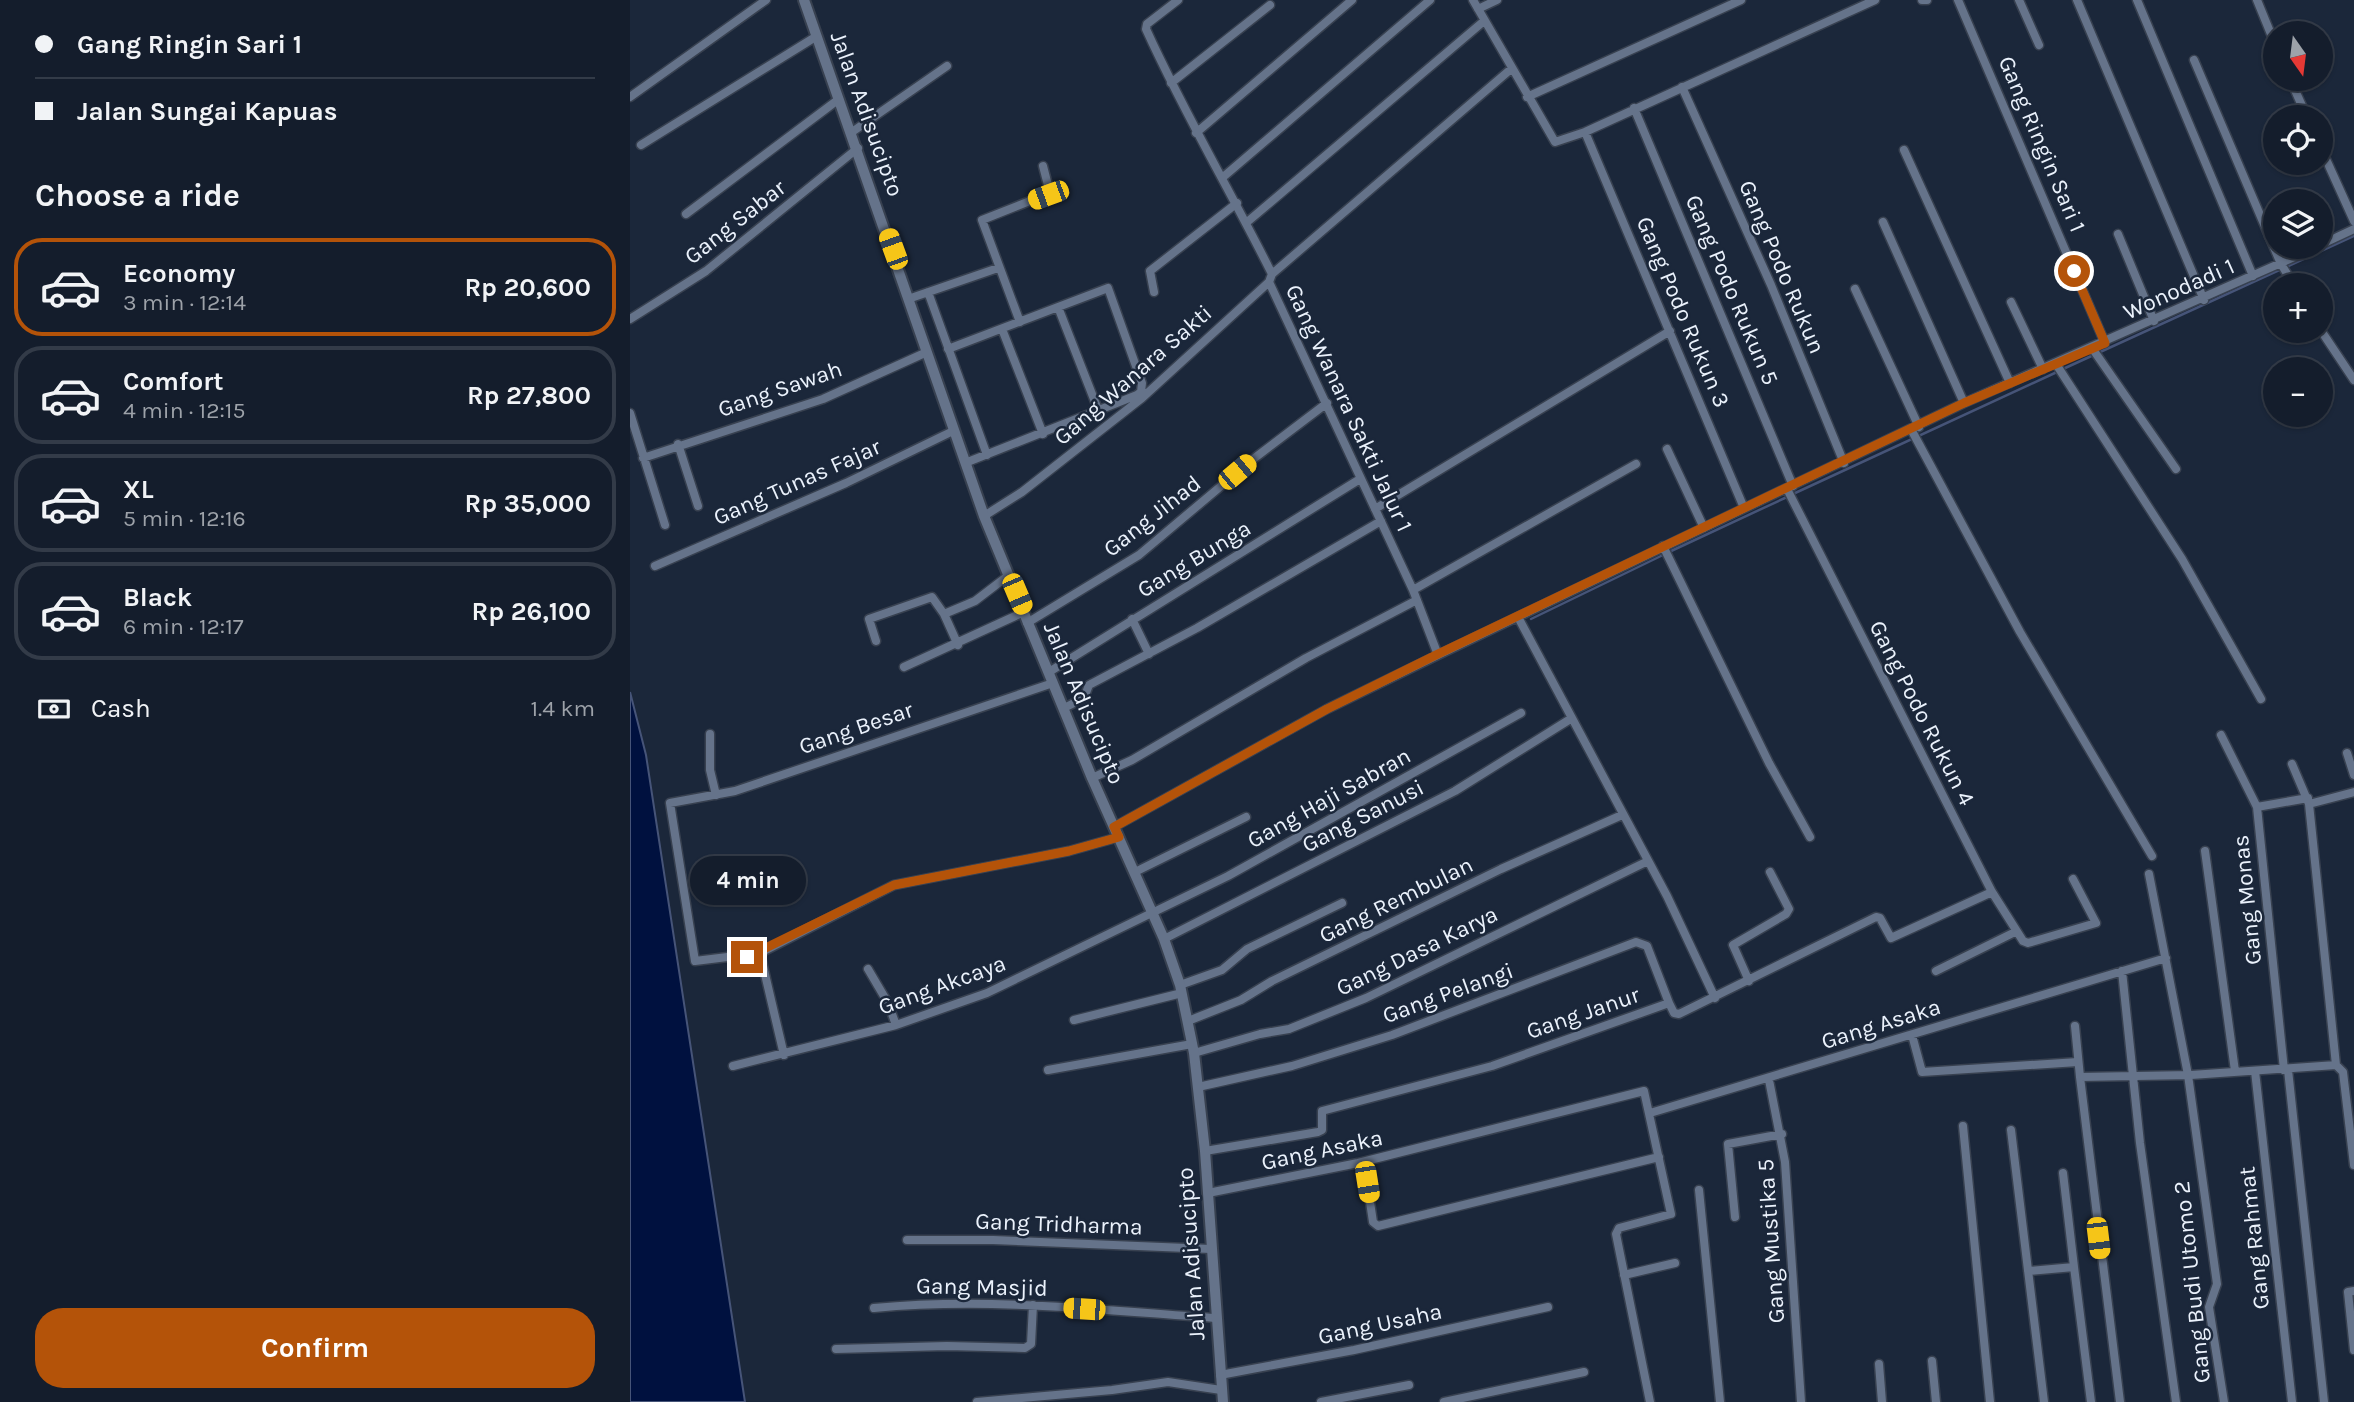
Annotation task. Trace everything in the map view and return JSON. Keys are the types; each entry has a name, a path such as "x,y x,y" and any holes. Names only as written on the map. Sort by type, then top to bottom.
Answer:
{"main road":[{"name":"Jalan Adisucipto","path":"804,0 911,298 953,431 984,516 1092,778 1153,911 1181,989 1193,1048 1205,1151 1222,1396"}],"street":[{"path":"630,97 766,0"},
{"path":"1178,0 1146,26 1196,133 1237,204 1270,278"},
{"path":"1196,133 1352,0"},
{"path":"1222,178 1430,0"},
{"path":"1473,0 1551,141 1562,141 1585,132 1875,0"},
{"path":"1478,9 1497,0"},
{"path":"1527,97 1741,0"},
{"name":"Gang Ringin Sari 1","path":"1958,0 2105,343"},
{"path":"2019,0 2039,45"},
{"path":"2077,0 2204,300"},
{"path":"2137,0 2253,276"},
{"path":"2257,0 2266,21"},
{"path":"1171,83 1270,5"},
{"path":"1246,223 1484,20"},
{"path":"641,145 817,36"},
{"path":"2194,60 2286,273"},
{"path":"852,132 947,66"},
{"name":"Gang Wanara Sakti Jalur 1","path":"1438,654 1413,590 1360,480 1270,278 1511,69"},
{"name":"Gang Podo Rukun","path":"1682,87 1771,285 1844,463"},
{"path":"686,214 839,99"},
{"name":"Gang Podo Rukun 5","path":"1634,108 1789,488"},
{"name":"Gang Podo Rukun 3","path":"1585,132 1744,508"},
{"name":"Gang Sabar","path":"630,319 706,271 858,148"},
{"path":"1904,150 2010,383"},
{"path":"1020,322 982,220 1050,193 1043,166"},
{"path":"2333,175 2354,221"},
{"path":"1154,292 1150,271 1237,204"},
{"path":"1883,222 1964,403"},
{"name":"Wonodadi 1","path":"2333,239 2354,229"},
{"path":"2118,234 2154,321"},
{"name":"Wonodadi 1","path":"694,958 696,962 760,953 894,885 1069,851 1117,832 1327,709 1438,654 1844,463 1964,403 2043,369 2095,352 2105,343 2292,259"},
{"path":"911,298 998,268"},
{"name":"Gang Wanara Sakti","path":"984,516 1022,492 1142,398 1270,278"},
{"path":"948,349 1110,289 1142,387 1140,393 1098,412 965,463"},
{"path":"1855,289 1923,451 2020,632 2152,856"},
{"path":"928,292 987,455"},
{"path":"2011,302 2043,369"},
{"path":"1058,307 1098,412"},
{"path":"1002,329 1043,434"},
{"path":"1375,509 1670,331"},
{"path":"2329,343 2354,380"},
{"name":"Gang Sawah","path":"643,457 822,399 927,352"},
{"path":"2095,352 2176,469"},
{"path":"2057,364 2182,559 2261,699"},
{"name":"Gang Jihad","path":"904,667 1026,617 1139,555 1252,460 1327,402"},
{"path":"630,413 665,525"},
{"name":"Gang Tunas Fajar","path":"655,566 846,483 953,431"},
{"path":"678,444 698,506"},
{"path":"1667,449 1704,528"},
{"path":"1413,590 1636,464"},
{"name":"Gang Bunga","path":"1051,677 1132,619 1360,480"},
{"name":"Gang Podo Rukun 4","path":"1789,488 1798,511 2015,933"},
{"path":"1064,708 1084,698 1088,685 1149,654 1381,521"},
{"path":"1663,547 1769,763 1810,838"},
{"path":"944,614 975,601 1009,575"},
{"path":"876,641 869,619 932,597 944,614 958,645"},
{"path":"1092,778 1132,760 1306,658 1417,600"},
{"path":"1518,617 1648,861 1715,998"},
{"path":"1132,619 1149,654"},
{"name":"Gang Besar","path":"694,958 669,803 716,795 1051,677"},
{"name":"Gang Haji Sabran","path":"1153,911 1228,876 1521,713"},
{"name":"Gang Sanusi","path":"1164,939 1455,791 1572,718"},
{"path":"710,734 710,770 716,795"},
{"name":"Gang Monas","path":"2221,736 2257,807 2324,1402"},
{"path":"2347,754 2354,775"},
{"path":"2292,764 2309,801 2336,1065 2343,1072 2354,1165"},
{"path":"2257,807 2354,792"},
{"name":"Gang Rembulan","path":"1188,1021 1241,1000 1272,981 1501,869 1622,815"},
{"path":"1135,872 1246,817"},
{"path":"2205,851 2235,1072"},
{"name":"Gang Dasa Karya","path":"1048,1070 1193,1048 1289,1029 1366,998 1648,861"},
{"path":"1749,981 1733,945 1786,914 1789,909 1770,872"},
{"name":"Gang Budi Utomo 2","path":"2149,874 2188,1075 2217,1284 2209,1307 2224,1402"},
{"path":"1936,971 2015,933 2028,943 2095,923 2073,878"},
{"name":"Gang Janur","path":"1205,1151 1318,1132 1322,1130 1322,1111 1492,1066 1669,1003 1676,1014 1715,998 1876,917 1880,918 1891,938 1992,892"},
{"path":"1074,1020 1181,989 1222,970 1247,949 1342,903"},
{"name":"Gang Akcaya","path":"733,1066 896,1025 987,993 1153,911"},
{"name":"Gang Pelangi","path":"1198,1087 1292,1066 1392,1035 1636,942 1647,946 1669,1003"},
{"path":"760,953 784,1055"},
{"name":"Gang Asaka","path":"1208,1193 1364,1162 1640,1090 1645,1092 1650,1113 1769,1080 2166,958"},
{"path":"868,969 888,1003 896,1025"},
{"path":"2122,971 2158,1287 2176,1402"},
{"path":"2075,1026 2120,1402"},
{"path":"1912,1035 1922,1072 2078,1062"},
{"path":"2080,1077 2188,1075 2336,1065"},
{"name":"Gang Rahmat","path":"2256,1071 2292,1402"},
{"name":"Gang Mustika 5","path":"1769,1080 1782,1134 1801,1402"},
{"path":"1650,1113 1671,1214 1619,1228 1616,1234 1650,1402"},
{"path":"1963,1126 1990,1402"},
{"path":"2011,1130 2044,1402"},
{"path":"1735,1217 1728,1144 1782,1134"},
{"path":"1364,1162 1373,1222 1381,1226 1659,1157"},
{"path":"2063,1173 2091,1402"},
{"path":"1699,1190 1720,1402"},
{"name":"Gang Tridharma","path":"907,1240 1211,1249"},
{"path":"1624,1275 1675,1263"},
{"path":"2028,1271 2074,1267"},
{"path":"2351,1291 2354,1350"},
{"name":"Gang Masjid","path":"874,1308 948,1303 1033,1305 1215,1318"},
{"path":"836,1349 947,1346 1026,1348 1031,1344 1033,1305"},
{"name":"Gang Usaha","path":"1220,1375 1354,1350 1548,1307"},
{"path":"1932,1361 1936,1402"},
{"path":"1878,1364 1882,1402"},
{"path":"1444,1402 1584,1372"},
{"path":"977,1402 1112,1390 1168,1382 1222,1396"},
{"path":"1321,1402 1409,1385"}],"water":[{"path":"630,692 646,755 745,1402 630,1402"}],"waterway":[{"path":"2063,369 2354,236"},
{"path":"1793,494 2057,372"},
{"path":"1669,552 1787,497"},
{"path":"1531,619 1663,555"}],"route":[{"path":"747,957 760,953 894,885 1069,851 1119,837 1114,827 1327,709 1964,403 2105,343 2074,271"}]}
